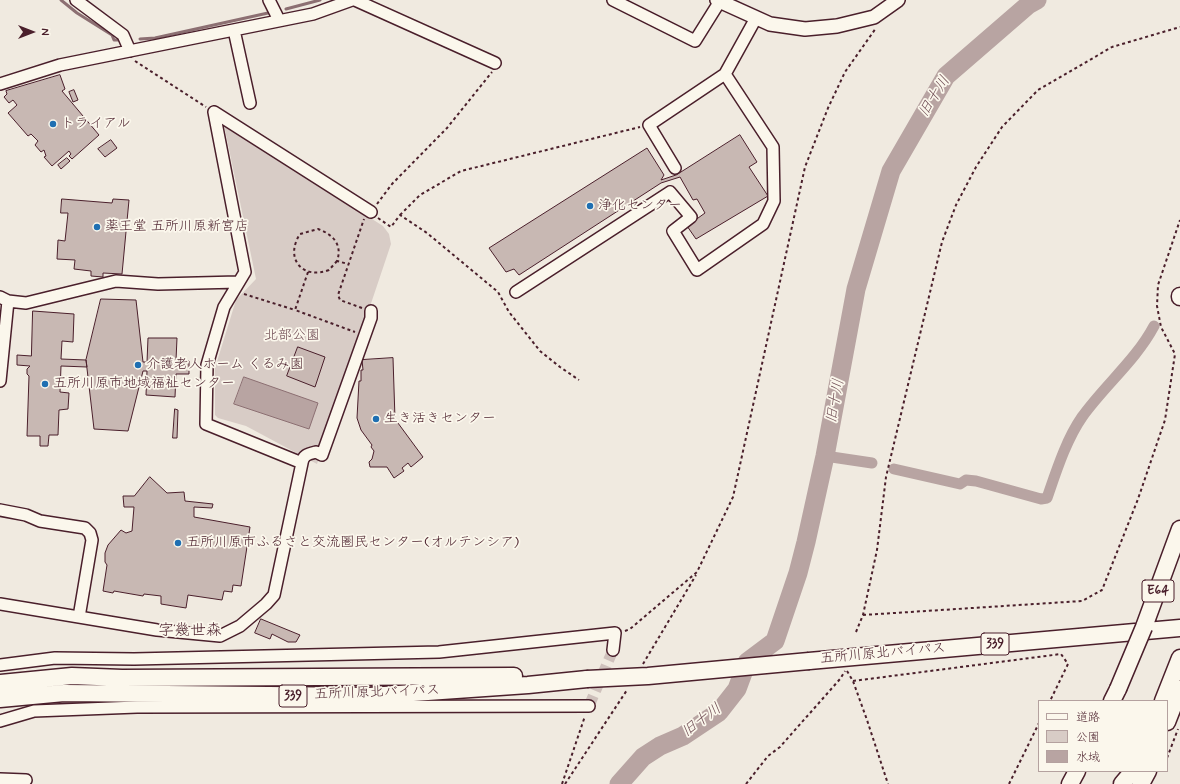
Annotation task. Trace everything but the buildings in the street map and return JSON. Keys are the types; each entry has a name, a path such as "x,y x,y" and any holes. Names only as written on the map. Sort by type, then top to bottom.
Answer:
{"highway":[{"name":"E64","path":"1115,695 1144,627 1180,529"},
{"name":"五所川原北バイパス","path":"0,699 64,692 370,696 528,685 587,679 648,676 1180,628"},
{"path":"1163,700 1180,658"},
{"name":"五所川原北バイパス","path":"0,683 72,676 122,678 512,676 587,679"},
{"path":"1168,719 1180,689"},
{"path":"1070,784 1076,772"},
{"path":"1122,784 1132,772"},
{"path":"1141,784 1147,772"}],"main road":[{"path":"718,1 770,24 805,29 837,26 874,17 898,0"}],"street":[{"path":"76,0 123,36 130,52"},
{"path":"269,0 279,20"},
{"path":"0,84 60,65 313,14 352,0"},
{"path":"356,0 495,63"},
{"path":"613,0 695,41 718,1"},
{"path":"675,168 649,125 725,74 756,18"},
{"path":"234,30 250,103"},
{"path":"516,292 670,192 691,216 673,231 697,270 763,224 774,201 773,147 725,74"},
{"path":"214,112 369,211"},
{"path":"214,112 245,272 224,308 207,365 206,424 302,463"},
{"path":"0,381 4,299 26,303 116,281 158,284 236,286"},
{"path":"0,604 156,630 220,636 240,626 274,596 303,458 306,454 316,452 322,455 372,318 371,311"},
{"path":"0,510 26,515 40,521 86,528 90,533 92,540 80,617"},
{"path":"0,665 55,658 142,659 439,652 616,633 613,650"},
{"path":"0,721 34,711 136,707 589,706"},
{"path":"0,779 26,780"}],"path":[{"path":"616,633 630,629 697,572 733,497 805,168 828,108 845,72 876,28 874,17"},
{"path":"856,632 863,615 877,550 886,478 942,242 956,205 969,180 1002,126 1038,90 1112,47 1180,27"},
{"path":"130,52 132,59 214,112"},
{"path":"371,311 338,298 348,264 369,211 392,184 447,128 492,74 495,63"},
{"path":"369,211 391,227 400,215 420,195 461,171 649,125"},
{"path":"400,215 427,233 498,292 510,312 540,351 579,380"},
{"path":"863,615 1082,601 1102,590 1138,499 1165,420 1175,354 1161,327 1157,306 1158,285 1180,220"},
{"path":"318,228 334,237 338,250 337,261 329,270 323,272 308,272 301,268 293,255 294,245 300,234 305,231 318,228"},
{"path":"337,261 348,264"},
{"path":"295,310 308,272"},
{"path":"236,286 295,310 365,335"},
{"path":"852,681 1061,654 1068,664 1050,700"},
{"path":"746,784 768,756 780,747 840,679 846,668 852,681 888,784"},
{"path":"562,784 589,706"},
{"path":"1009,784 1038,725"},
{"path":"1168,755 1180,725"}],"green space":[{"name":"北部公園","path":"224,125 383,226 389,234 391,244 317,464 246,426 218,418 215,415 215,368 236,300 256,279"}],"water":[{"path":"244,377 318,403 309,429 234,404"}],"waterway":[{"path":"61,0 77,13 112,35 114,40 123,40"},
{"path":"286,9 320,0"},
{"name":"旧十川","path":"619,784 643,757 660,746 683,736 719,712 737,689 747,662 775,641 798,573 806,542 825,456 856,289 891,171 946,76 1028,5 1037,0"},
{"path":"140,39 155,38 268,13"},
{"path":"894,469 960,484 966,480 976,481 1041,499 1047,498 1062,456 1076,426 1091,406 1129,362 1154,326"},
{"path":"825,456 872,463"}],"tunnel":[{"path":"589,706 613,650"}],"place":[{"name":"トライアル","path":"53,124"},
{"name":"浄化センター","path":"590,206"},
{"name":"薬王堂 五所川原新宮店","path":"97,227"},
{"name":"介護老人ホーム くるみ園","path":"138,365"},
{"name":"五所川原市地域福祉センター","path":"45,384"},
{"name":"生き活きセンター","path":"376,419"},
{"name":"五所川原市ふるさと交流圏民センター(オルテンシア)","path":"178,543"}],"district":[{"name":"字幾世森","path":"190,632"}]}
